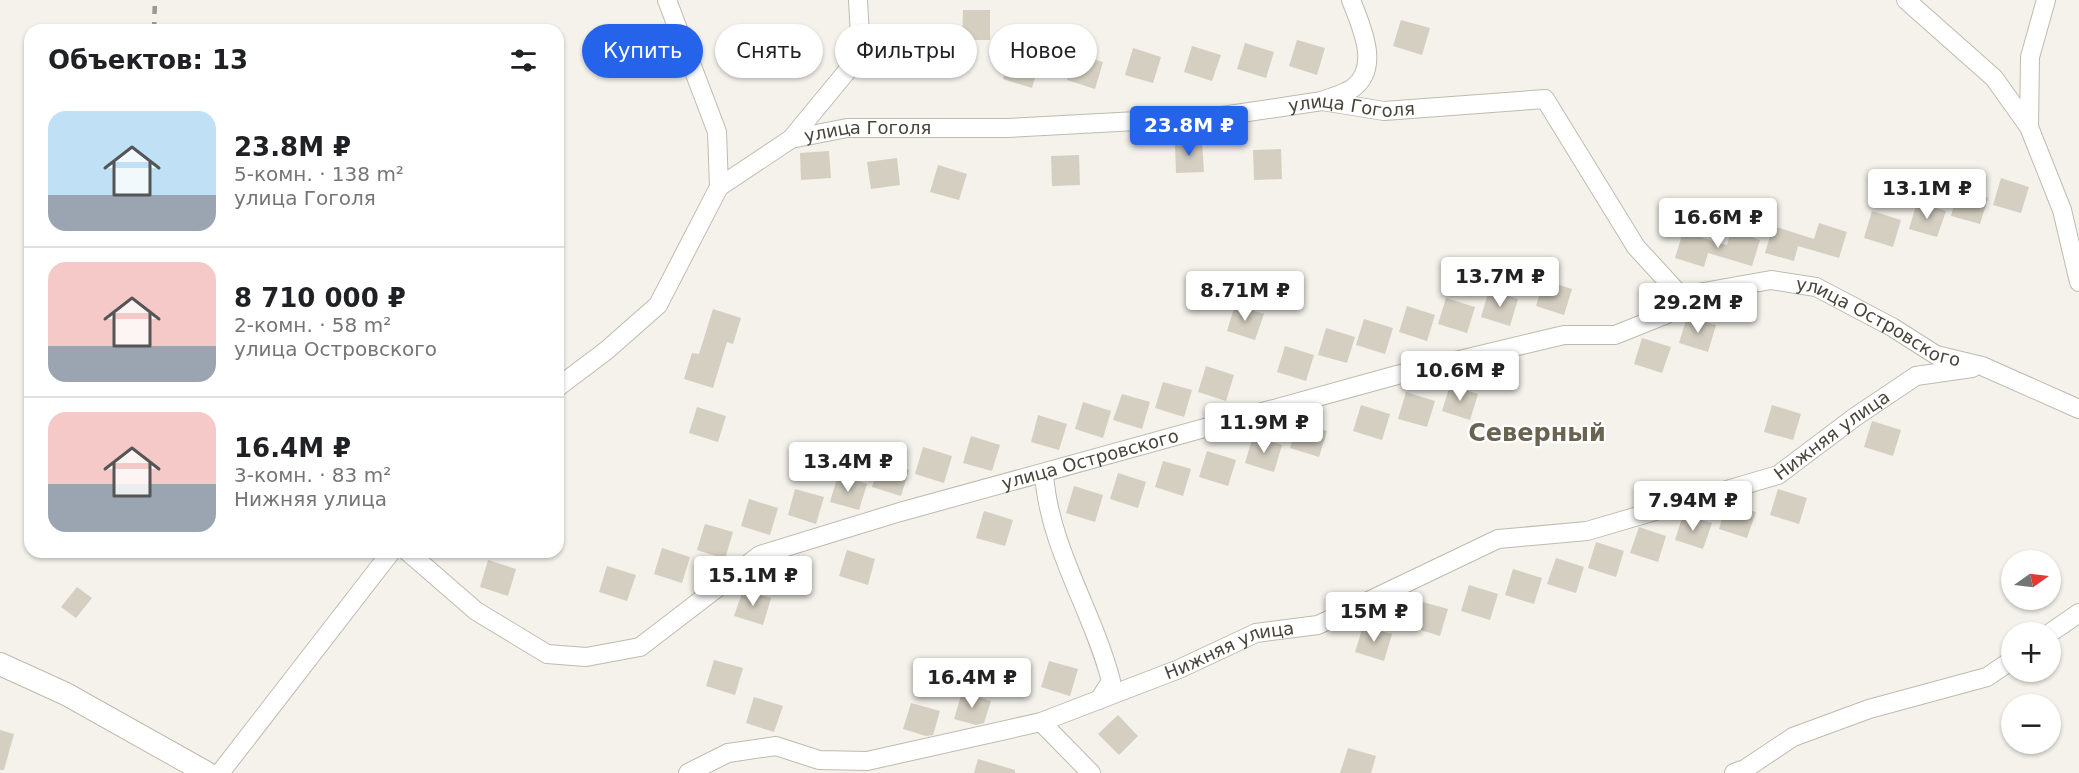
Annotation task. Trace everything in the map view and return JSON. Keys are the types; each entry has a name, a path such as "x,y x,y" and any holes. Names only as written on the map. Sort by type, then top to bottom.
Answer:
{"street":[{"path":"564,382 607,350 658,305 719,187 717,132 667,0"},
{"path":"791,139 861,54 858,0"},
{"path":"1322,101 1352,88 1365,76 1368,56 1362,26 1351,0"},
{"path":"1906,0 1994,78 2029,127 2062,210 2079,282"},
{"path":"2029,127 2030,57 2046,0"},
{"name":"улица Гоголя","path":"719,187 791,139 847,128 1008,128 1222,116 1322,101 1384,111 1545,99 1636,247 1681,296"},
{"name":"улица Островского","path":"415,558 476,610 547,654 586,657 640,647 760,555 900,512 1398,375 1564,335 1615,335 1665,315 1681,296 1771,280 1816,287 1892,327 1936,355 1982,366 2079,408"},
{"name":"Нижняя улица","path":"688,773 728,753 776,747 819,760 867,760 1041,722 1179,669 1256,633 1318,624 1498,539 1587,531 1778,475 1916,376 1982,366"},
{"path":"1044,474 1045,491 1066,561 1087,617 1103,650 1111,681 1099,700"},
{"path":"220,773 386,558"},
{"path":"2061,625 2079,613"},
{"path":"0,664 66,694 207,773"},
{"path":"1734,773 1745,769 1793,736 1869,709 1987,677 2001,667"},
{"path":"1041,722 1091,773"}],"building":[{"path":"963,10 990,10 989,40 977,40 977,24 963,24"},
{"path":"1401,20 1430,28 1422,55 1393,46"},
{"path":"1297,40 1325,48 1317,75 1289,66"},
{"path":"1245,43 1274,52 1266,78 1237,69"},
{"path":"1192,46 1221,55 1212,81 1184,72"},
{"path":"1133,48 1161,57 1153,83 1125,75"},
{"path":"1097,60 1103,62 1095,89 1067,80 1068,78 1097,78"},
{"path":"1003,78 1035,78 1032,88"},
{"path":"1202,141 1204,172 1176,173 1175,143"},
{"path":"1281,149 1282,179 1254,180 1253,150"},
{"path":"829,151 831,178 801,180 800,153"},
{"path":"1079,155 1080,185 1052,186 1051,156"},
{"path":"897,158 900,185 871,189 867,162"},
{"path":"938,165 967,174 959,200 930,192"},
{"path":"2001,178 2029,187 2021,213 1993,205"},
{"path":"1959,189 1988,198 1980,224 1951,216"},
{"path":"1917,202 1946,211 1937,237 1909,229"},
{"path":"1872,211 1901,220 1893,247 1864,238"},
{"path":"1819,223 1847,232 1839,258 1798,246 1794,261 1765,253 1773,226 1814,239"},
{"path":"1731,231 1760,240 1752,266 1708,253 1704,267 1675,258 1683,232 1727,245"},
{"path":"1544,280 1572,289 1564,315 1536,306"},
{"path":"1489,290 1518,299 1510,326 1481,317"},
{"path":"1446,298 1475,307 1467,333 1438,324"},
{"path":"1235,305 1264,314 1255,340 1227,331"},
{"path":"1407,306 1435,315 1427,341 1399,332"},
{"path":"713,309 741,318 733,344 727,342 713,388 684,379 692,353 699,354"},
{"path":"1687,317 1716,325 1708,352 1679,343"},
{"path":"1364,319 1393,328 1385,354 1356,345"},
{"path":"1326,328 1355,337 1347,363 1318,355"},
{"path":"1642,338 1671,347 1662,373 1634,364"},
{"path":"1285,346 1314,355 1306,381 1277,372"},
{"path":"1206,366 1234,375 1226,401 1198,392"},
{"path":"1163,382 1192,390 1184,417 1155,408"},
{"path":"1450,385 1478,394 1470,420 1442,411"},
{"path":"1406,392 1435,401 1427,427 1398,419"},
{"path":"1122,394 1150,402 1142,429 1113,420"},
{"path":"1083,402 1111,411 1103,438 1075,429"},
{"path":"1361,405 1390,414 1382,440 1353,431"},
{"path":"1772,405 1801,414 1793,440 1764,432"},
{"path":"697,407 726,416 718,442 689,433"},
{"path":"1038,415 1067,424 1059,450 1031,442"},
{"path":"1872,421 1901,430 1893,456 1864,447"},
{"path":"1298,422 1327,431 1319,457 1290,448"},
{"path":"971,436 1000,445 992,471 963,463"},
{"path":"1253,436 1282,445 1274,472 1245,463"},
{"path":"923,447 952,456 944,483 915,474"},
{"path":"1207,451 1236,460 1228,486 1199,477"},
{"path":"880,461 909,470 901,496 872,487"},
{"path":"1163,461 1191,469 1183,496 1155,487"},
{"path":"1118,473 1146,482 1138,508 1110,499"},
{"path":"838,475 867,484 859,510 830,502"},
{"path":"1074,486 1103,495 1095,522 1066,513"},
{"path":"795,489 824,497 816,524 788,515"},
{"path":"1778,489 1807,498 1799,524 1770,515"},
{"path":"749,499 778,508 770,535 741,526"},
{"path":"1727,503 1756,512 1747,538 1719,529"},
{"path":"984,511 1013,520 1005,546 976,538"},
{"path":"1683,515 1712,523 1703,549 1675,540"},
{"path":"705,524 733,532 725,559 697,550"},
{"path":"1639,527 1666,536 1658,562 1630,553"},
{"path":"1596,542 1624,551 1616,577 1588,568"},
{"path":"662,548 690,557 682,583 654,574"},
{"path":"847,550 875,559 868,585 839,576"},
{"path":"1556,558 1584,567 1576,593 1547,584"},
{"path":"488,560 516,569 508,596 480,587"},
{"path":"607,566 636,575 627,601 599,592"},
{"path":"1513,569 1542,578 1534,604 1505,595"},
{"path":"1469,585 1498,594 1490,620 1461,611"},
{"path":"77,587 92,598 76,618 61,607"},
{"path":"743,590 771,598 763,625 734,616"},
{"path":"1419,601 1448,609 1440,636 1411,627"},
{"path":"1363,626 1392,634 1384,661 1355,652"},
{"path":"714,660 743,668 735,695 706,686"},
{"path":"1049,661 1078,669 1070,696 1041,687"},
{"path":"962,692 991,701 984,723 976,725 954,719"},
{"path":"754,697 783,706 774,732 746,723"},
{"path":"911,703 940,711 933,735 926,736 903,729"},
{"path":"1118,715 1138,736 1119,755 1098,734"},
{"path":"0,730 14,734 4,770 0,770"},
{"path":"1348,748 1376,756 1371,773 1340,773"},
{"path":"978,759 1015,770 1015,773 974,773"}],"railway":[{"path":"154,24 155,0"}],"district":[{"name":"Северный","path":"1537,433"}]}
